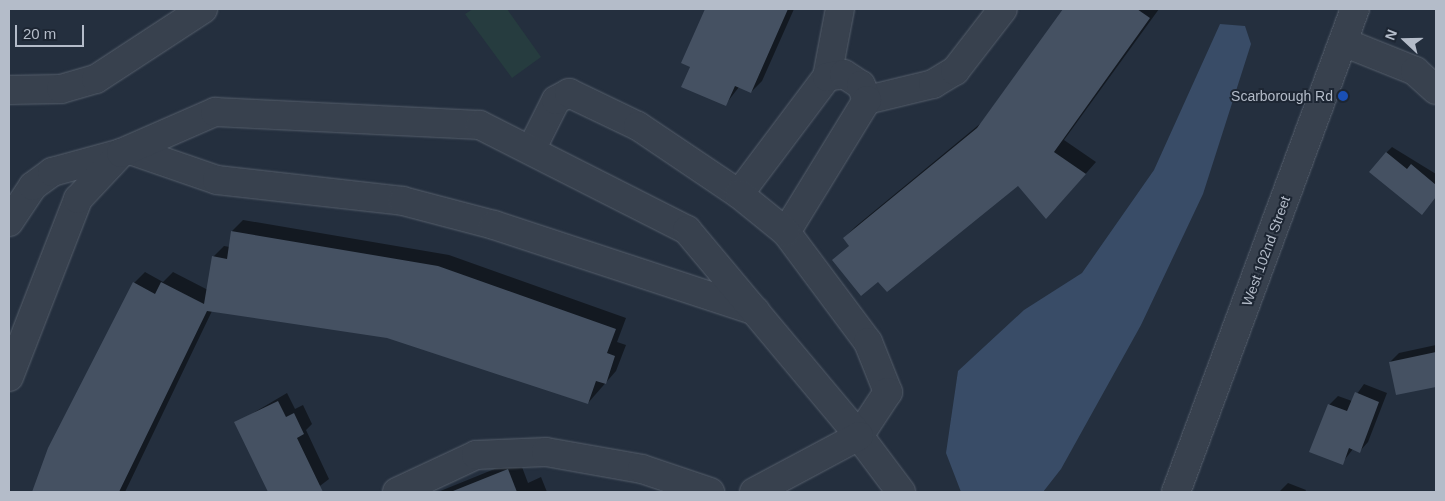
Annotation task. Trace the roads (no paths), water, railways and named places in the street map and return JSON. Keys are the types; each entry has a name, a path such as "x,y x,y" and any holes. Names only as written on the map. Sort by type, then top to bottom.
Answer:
{"street":[{"path":"9,90 61,90 96,79 203,9"},
{"path":"739,194 827,77 840,9"},
{"path":"786,232 867,100 933,84 955,71 1003,9"},
{"name":"West 102nd Street","path":"1176,492 1355,9"},
{"path":"1343,42 1415,71 1436,90"},
{"path":"827,77 844,74 861,85 867,100"},
{"path":"531,150 556,100 569,93 638,126 739,194 786,232 868,342 888,392 859,436 754,492"},
{"path":"9,222 33,186 52,172 125,152 215,112 480,126 687,230 859,436 901,492"},
{"path":"125,152 218,180 412,203 494,225 755,311"},
{"path":"9,378 78,199 125,152"},
{"path":"397,492 476,455 546,452 642,469 710,492"}],"water":[{"path":"1220,24 1245,26 1251,44 1203,194 1141,325 1061,469 1043,492 961,492 946,453 958,371 1024,310 1082,273 1154,170"}],"place":[{"name":"Scarborough Rd","path":"1343,96"}]}
